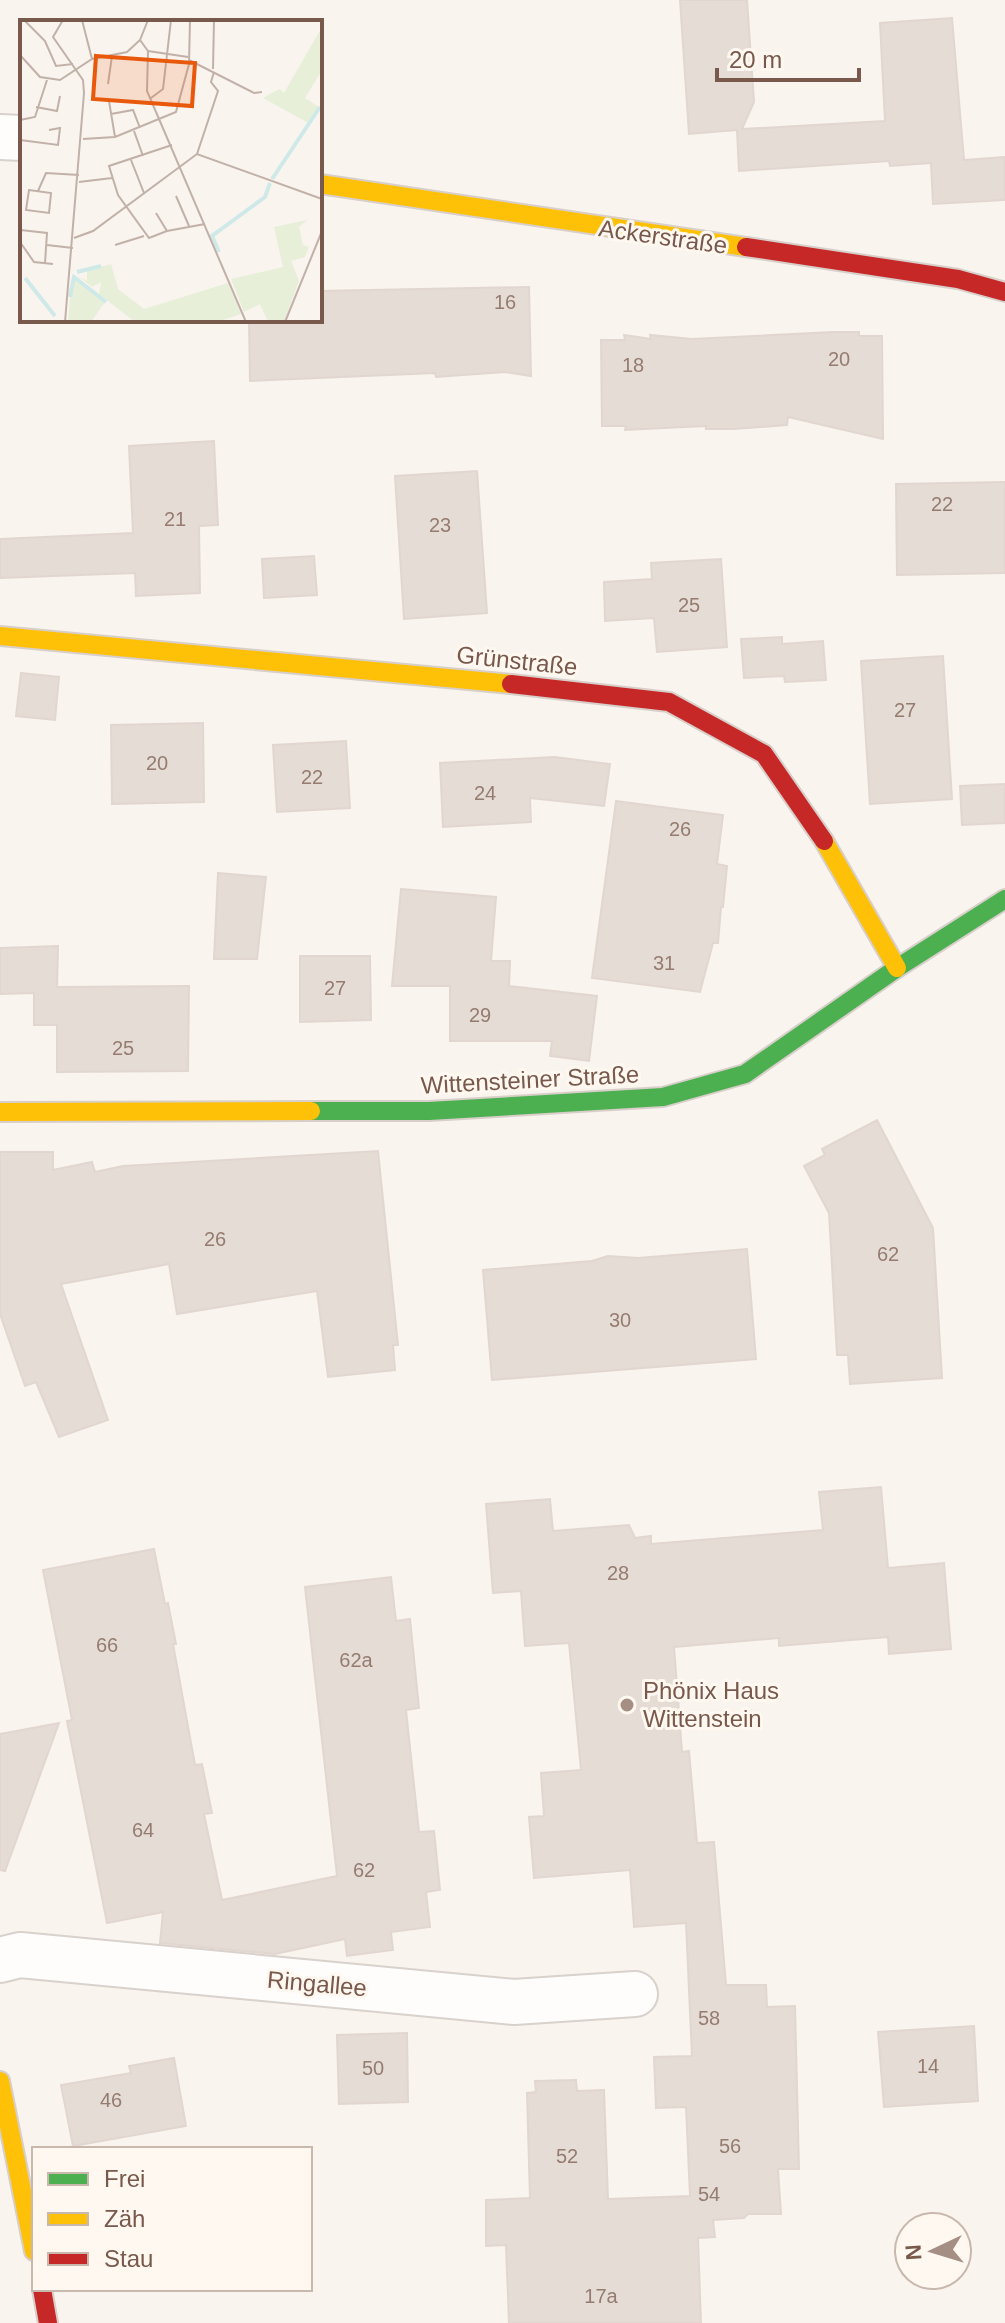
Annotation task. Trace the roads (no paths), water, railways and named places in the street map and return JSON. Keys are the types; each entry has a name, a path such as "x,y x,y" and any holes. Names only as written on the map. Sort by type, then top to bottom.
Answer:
{"street":[{"path":"0,137 20,138"},
{"name":"Ackerstraße","path":"322,184 958,279 1005,292"},
{"name":"Grünstraße","path":"0,636 564,689 669,702 764,754 815,826 897,968"},
{"name":"Wittensteiner Straße","path":"0,1112 429,1111 663,1097 745,1074 897,968 1005,899"},
{"name":"Ringallee","path":"0,1960 20,1955 514,2002 635,1994"},
{"path":"0,2081 32,2241"},
{"path":"42,2291 48,2323"}],"place":[{"name":"Phönix Haus Wittenstein","path":"627,1705"}]}
